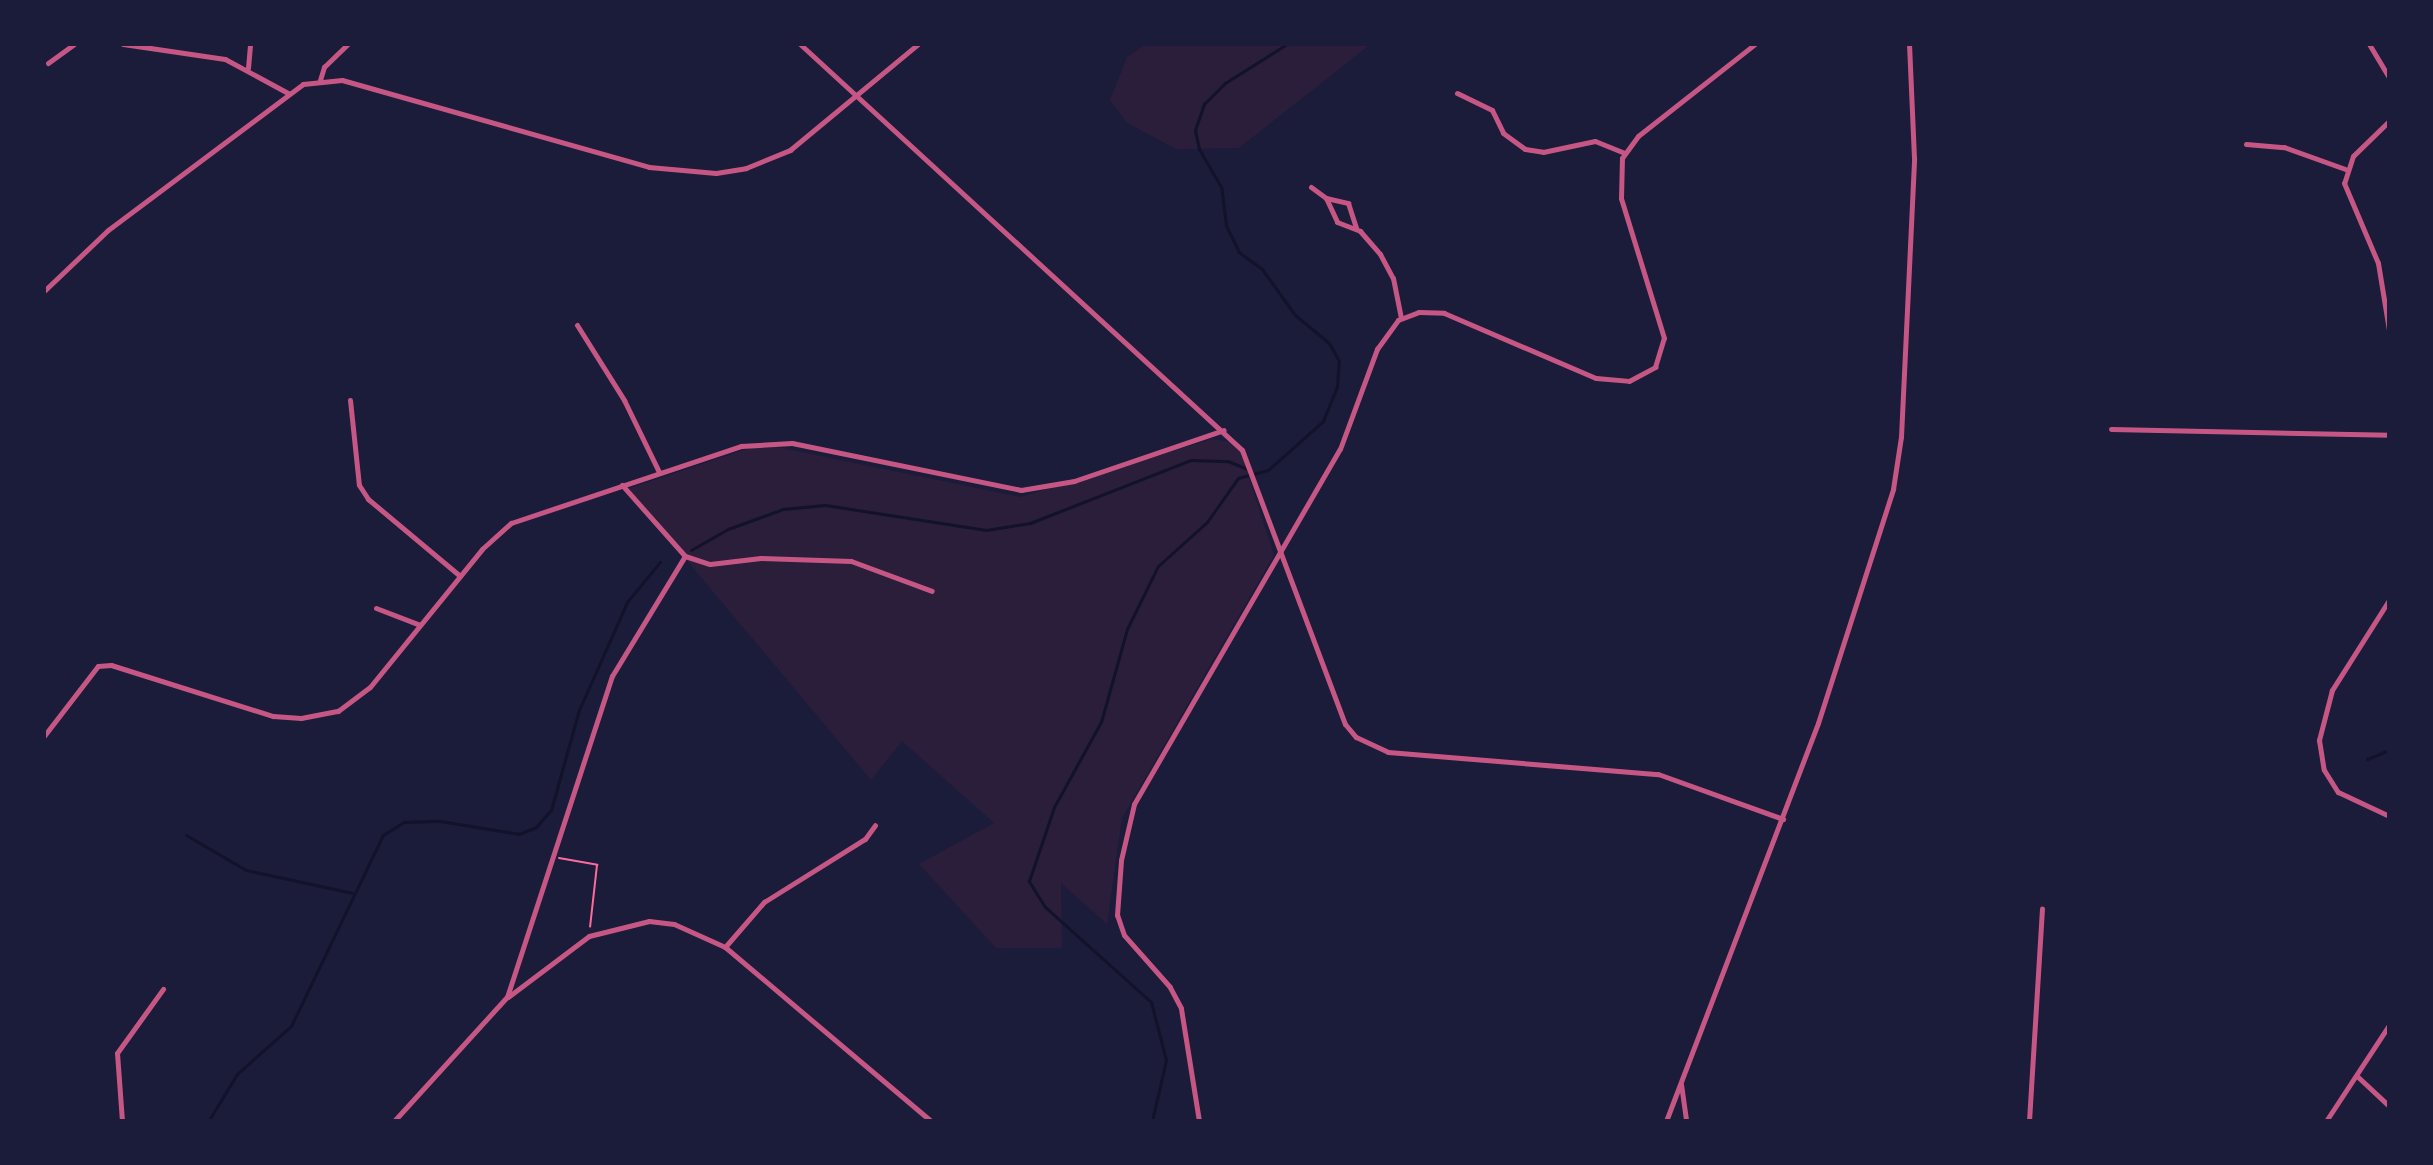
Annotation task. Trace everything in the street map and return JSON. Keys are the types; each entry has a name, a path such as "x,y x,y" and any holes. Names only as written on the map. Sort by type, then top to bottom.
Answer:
{"street":[{"path":"48,63 74,44"},
{"path":"123,44 203,55 248,68 288,93"},
{"path":"248,68 250,44"},
{"path":"320,80 324,67 348,44"},
{"path":"800,44 1224,430 1252,465 1278,555 1345,724 1373,746 1412,755 1658,774 1783,819"},
{"path":"44,291 108,230 288,93 320,80 387,91 676,173 731,171 771,160 918,44"},
{"path":"1199,1121 1181,1008 1119,926 1116,903 1121,860 1134,804 1347,434 1383,337 1401,318 1426,311 1444,313 1596,378 1629,381 1645,376 1661,357 1664,338 1621,198 1619,167 1638,136 1755,44"},
{"path":"1666,1121 1783,819 1848,639 1888,511 1900,452 1914,158 1909,44"},
{"path":"2369,44 2389,77"},
{"path":"1457,93 1492,110 1503,133 1525,149 1543,152 1595,141 1625,153"},
{"path":"2389,121 2345,169 2346,193 2382,275 2389,330"},
{"path":"2246,144 2284,147 2345,169"},
{"path":"1311,187 1326,198 1348,203 1356,229 1388,267 1401,318"},
{"path":"1326,198 1337,222 1356,229"},
{"path":"577,325 624,400 659,472"},
{"path":"350,400 359,485 368,499 460,576"},
{"path":"2111,429 2389,435"},
{"path":"44,736 98,666 111,665 273,716 329,713 355,701 460,576 511,523 659,472 767,441 999,489 1034,489 1224,430"},
{"path":"622,485 685,556 710,564 792,557 851,561 932,591"},
{"path":"507,997 550,856 612,676 685,556"},
{"path":"2389,600 2332,690 2319,740 2324,770 2338,792 2389,816"},
{"path":"376,608 420,625"},
{"path":"725,947 764,902 865,839 875,825"},
{"path":"2029,1121 2042,908"},
{"path":"394,1121 507,997 589,936 649,921 700,932 725,947 931,1121"},
{"path":"122,1121 117,1053 121,1040 163,989"},
{"path":"2326,1121 2358,1077 2389,1025"},
{"path":"2358,1077 2389,1106"},
{"path":"1681,1079 1686,1121"}],"path":[{"path":"550,856 597,865 589,936"}],"shaded area":[{"path":"1146,44 1371,44 1239,148 1176,149 1127,123 1110,100 1127,57"},
{"path":"1212,439 1238,443 1274,555 1122,818 1107,924 1061,883 1062,948 996,948 919,864 994,823 902,741 871,780 627,489 762,444 1021,497"}],"waterway":[{"path":"1152,1121 1166,1060 1151,1002 1045,907 1029,881 1054,807 1101,722 1127,629 1158,566 1207,522 1238,478 1268,470 1323,421 1337,387 1339,361 1329,343 1295,315 1262,269 1239,252 1226,225 1221,187 1199,149 1195,130 1204,104 1225,83 1287,44"},
{"path":"691,550 728,529 783,509 825,505 986,530 1030,523 1191,460 1228,461 1249,470"},
{"path":"209,1120 237,1074 291,1026 383,835 404,822 440,821 519,834 536,827 551,810 579,710 627,602 660,562"},
{"path":"2367,759 2389,750"},
{"path":"186,835 246,870 352,893"}]}
